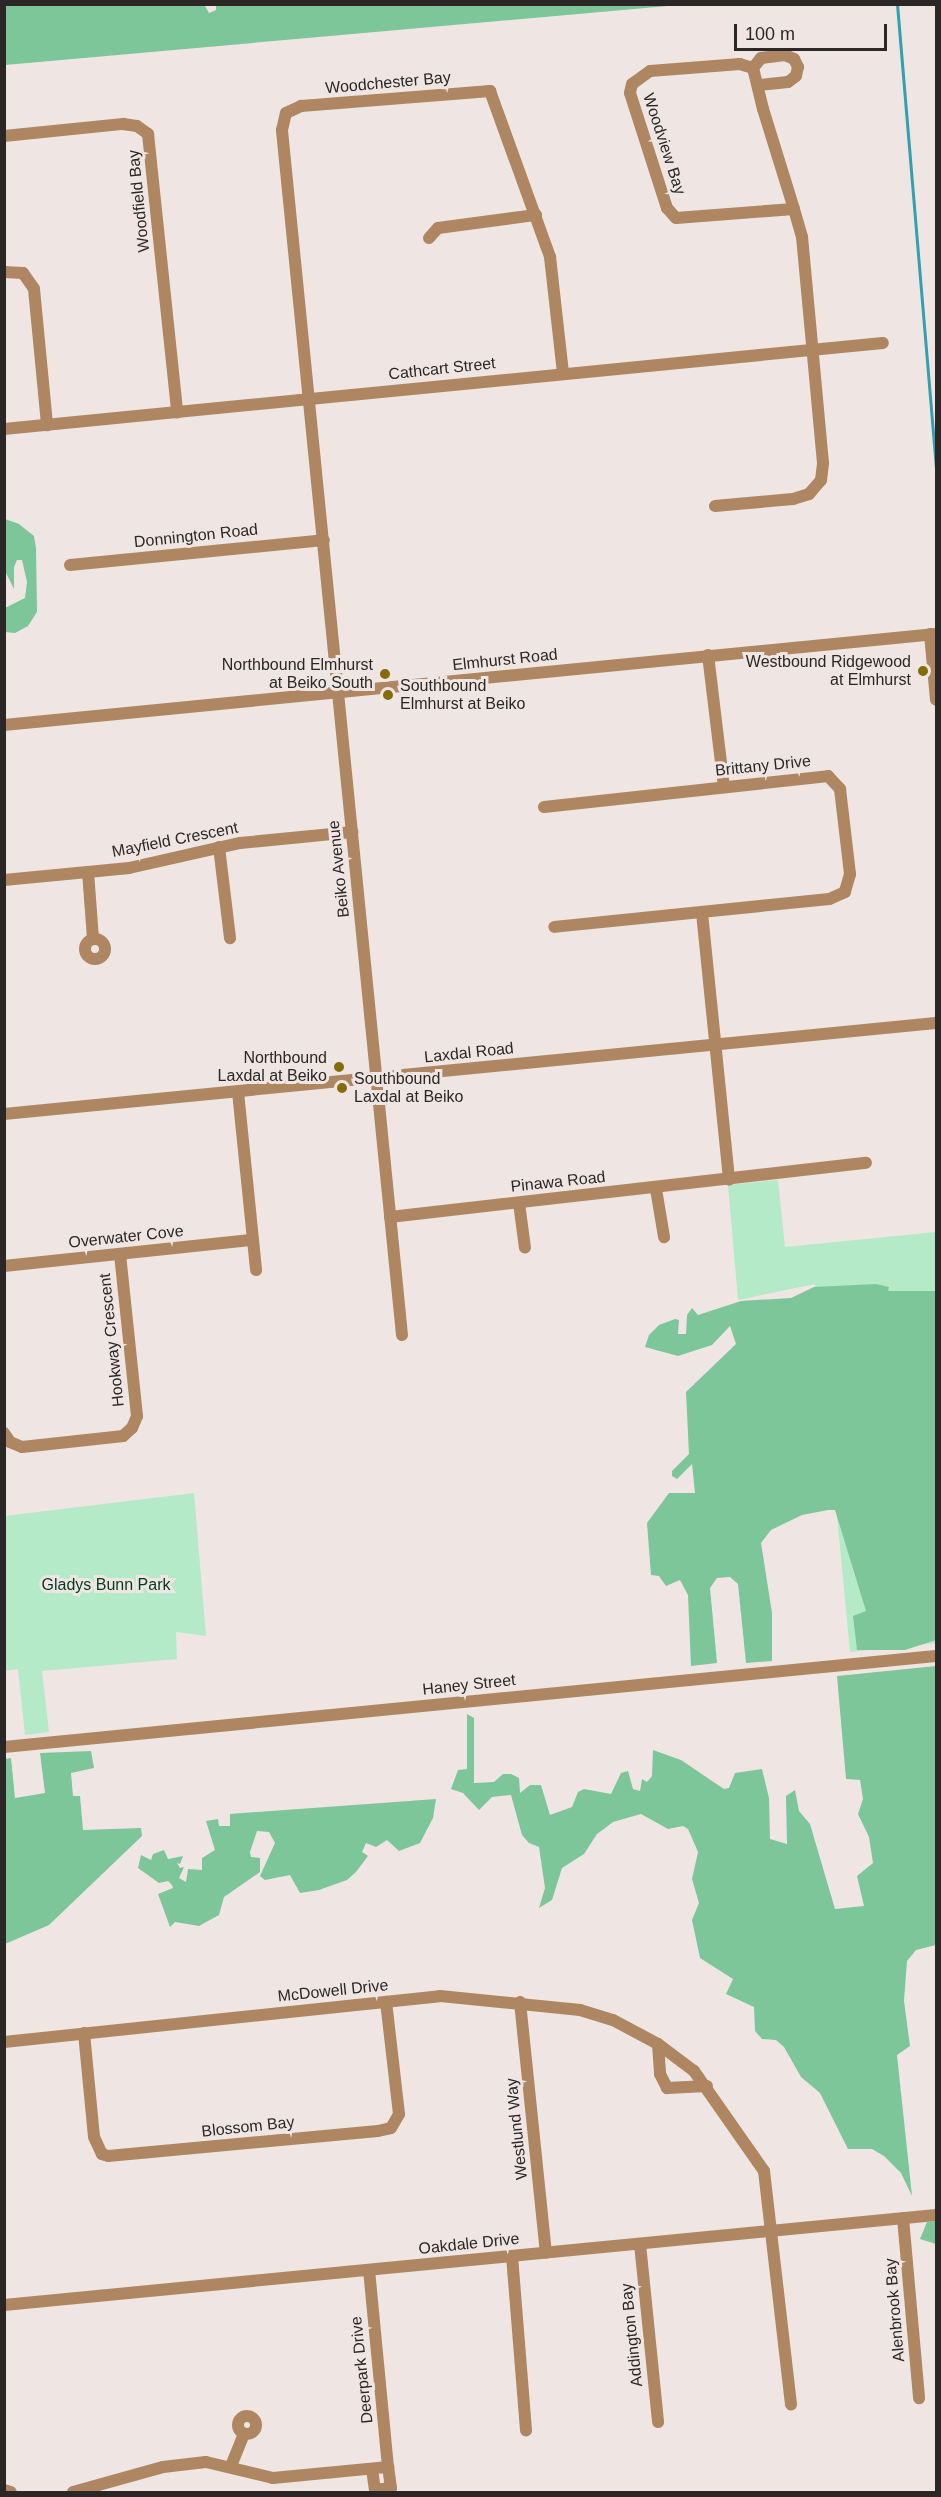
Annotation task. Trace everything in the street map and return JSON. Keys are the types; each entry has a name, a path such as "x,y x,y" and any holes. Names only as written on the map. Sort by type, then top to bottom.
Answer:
{"street":[{"path":"715,506 793,499 809,494 821,480 824,462 802,237 763,109 760,85 753,68 761,58 785,55 794,59 798,68 796,76 788,82 760,85"},
{"name":"Woodview Bay","path":"753,68 740,64 650,71 632,84 630,93 667,208 676,218 794,209"},
{"name":"Woodchester Bay","path":"309,400 282,130 286,113 301,106 490,91 550,257 563,373"},
{"name":"Woodfield Bay","path":"4,136 123,124 137,126 148,134 177,412"},
{"path":"429,238 438,228 536,215"},
{"path":"4,273 23,273 34,290 47,424"},
{"name":"Cathcart Street","path":"4,429 883,343"},
{"name":"Beiko Avenue","path":"309,400 340,693 402,1335"},
{"name":"Donnington Road","path":"70,565 324,540"},
{"path":"933,634 936,700"},
{"name":"Elmhurst Road","path":"4,725 933,634"},
{"path":"708,655 724,787"},
{"name":"Brittany Drive","path":"544,807 816,777 834,780 843,803 849,886 845,892 829,898 554,927"},
{"name":"Mayfield Crescent","path":"4,880 129,868 219,847 352,832"},
{"path":"219,847 230,938"},
{"path":"88,872 93,939"},
{"path":"702,913 729,1180"},
{"name":"Laxdal Road","path":"4,1114 936,1023"},
{"path":"238,1092 251,1240 256,1270"},
{"name":"Pinawa Road","path":"390,1217 656,1189 866,1163"},
{"path":"656,1189 664,1237"},
{"path":"519,1203 525,1248"},
{"name":"Overwater Cove","path":"4,1266 251,1240"},
{"name":"Hookway Crescent","path":"4,1433 10,1442 21,1447 123,1436 132,1428 137,1416 120,1255"},
{"name":"Haney Street","path":"4,1748 936,1656"},
{"name":"McDowell Drive","path":"4,2042 450,1996 520,2002 595,2013 658,2044 694,2071 764,2171 773,2231"},
{"name":"Blossom Bay","path":"84,2033 94,2137 102,2154 108,2156 378,2131 391,2128 399,2114 386,2002"},
{"name":"Westlund Way","path":"520,2002 546,2253"},
{"path":"658,2044 660,2074 667,2088 706,2086"},
{"name":"Oakdale Drive","path":"4,2306 936,2215"},
{"name":"Alenbrook Bay","path":"903,2218 920,2398"},
{"path":"773,2231 791,2404"},
{"name":"Addington Bay","path":"640,2244 657,2422"},
{"path":"512,2256 526,2430"},
{"name":"Deerpark Drive","path":"369,2270 391,2488 375,2490 372,2469"},
{"path":"231,2466 244,2433"},
{"path":"73,2493 163,2467 206,2462 231,2466 273,2478 388,2467"},
{"path":"4,2490 11,2493"}],"green space":[{"path":"204,4 209,13 216,10 216,4 679,5 5,65 5,5"},
{"path":"5,519 19,524 34,536 36,548 37,612 28,626 15,633 5,632 5,608 25,598 27,582 22,560 17,560 14,567 14,589 5,571"},
{"path":"778,1180 785,1247 936,1232 936,1643 850,1652 815,1284 738,1300 728,1185"},
{"path":"876,1284 889,1287 888,1291 936,1291 936,1640 905,1650 857,1650 853,1616 866,1611 835,1510 828,1510 802,1515 771,1530 761,1543 772,1613 772,1661 746,1663 738,1584 730,1577 717,1578 710,1588 717,1663 691,1666 688,1595 680,1580 666,1586 659,1576 651,1575 647,1523 669,1493 695,1493 692,1464 677,1479 672,1476 672,1471 689,1454 686,1392 736,1344 730,1326 712,1345 678,1356 645,1347 649,1335 659,1325 675,1319 679,1320 678,1334 686,1334 687,1315 692,1308 698,1315 741,1301 791,1298 814,1287"},
{"name":"Gladys Bunn Park","path":"194,1493 206,1636 176,1632 177,1659 42,1671 49,1732 25,1735 18,1669 5,1671 5,1516"},
{"path":"936,1666 936,1945 916,1950 907,1961 904,2001 910,2046 897,2055 912,2196 901,2173 884,2156 872,2149 848,2149 820,2093 801,2077 784,2047 776,2040 762,2039 755,2031 754,2007 726,1994 733,1979 700,1958 692,1920 699,1903 692,1879 698,1852 688,1829 683,1826 668,1829 641,1814 613,1822 597,1834 584,1854 562,1868 552,1900 539,1908 545,1888 539,1847 529,1843 522,1835 511,1795 492,1797 479,1810 463,1793 451,1789 458,1770 467,1769 467,1714 474,1718 474,1783 494,1782 503,1774 511,1774 519,1778 520,1793 530,1785 541,1785 550,1815 572,1807 578,1792 584,1789 611,1794 621,1773 628,1771 633,1789 640,1791 642,1779 647,1782 652,1776 653,1750 681,1760 724,1789 729,1788 735,1773 762,1769 769,1798 770,1839 787,1844 786,1796 795,1790 799,1811 810,1824 835,1909 864,1906 857,1876 873,1863 869,1837 858,1814 863,1799 860,1780 846,1779 837,1676"},
{"path":"91,1751 94,1768 71,1773 73,1796 80,1796 83,1830 141,1828 142,1836 49,1925 5,1944 5,1759 11,1758 15,1798 45,1793 40,1753"},
{"path":"436,1799 433,1818 420,1843 399,1851 387,1840 376,1847 366,1843 362,1852 368,1856 356,1872 347,1880 319,1890 300,1893 290,1875 265,1880 260,1876 275,1843 269,1832 257,1831 250,1852 251,1857 260,1858 260,1872 224,1897 219,1915 199,1926 175,1922 170,1927 158,1894 173,1888 172,1885 168,1881 159,1883 138,1868 141,1855 151,1860 153,1854 164,1850 168,1859 183,1856 180,1864 177,1863 180,1868 184,1867 179,1878 186,1882 188,1869 202,1870 202,1858 215,1850 206,1821 218,1819 219,1826 230,1826 230,1814"},
{"path":"936,2221 936,2244 920,2239 927,2222"}],"waterway":[{"path":"897,4 936,470"}],"place":[{"name":"Westbound Ridgewood at Elmhurst","path":"923,671"},
{"name":"Northbound Elmhurst at Beiko South","path":"385,674"},
{"name":"Southbound Elmhurst at Beiko","path":"388,695"},
{"name":"Northbound Laxdal at Beiko","path":"339,1067"},
{"name":"Southbound Laxdal at Beiko","path":"342,1088"}]}
